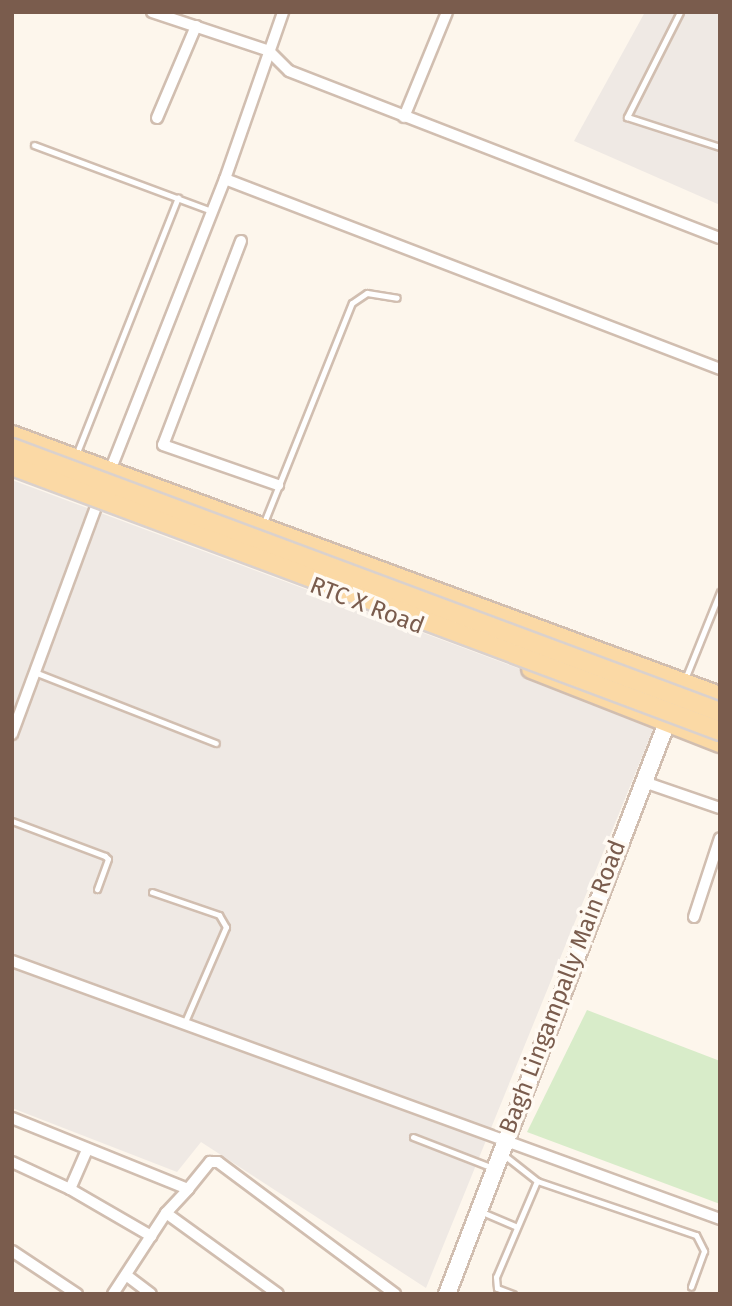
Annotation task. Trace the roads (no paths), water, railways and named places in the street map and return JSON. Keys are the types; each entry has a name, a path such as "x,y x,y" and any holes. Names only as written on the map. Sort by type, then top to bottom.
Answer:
{"main road":[{"name":"RTC X Road","path":"12,435 720,696"},
{"path":"12,448 720,712"},
{"path":"12,466 720,731"},
{"name":"RTC X Road","path":"12,475 720,743"}],"street":[{"path":"152,12 269,51 289,71 720,238"},
{"path":"12,734 15,715 37,673 96,505 225,179 283,12"},
{"path":"404,117 447,12"},
{"path":"157,118 196,26"},
{"path":"225,179 720,369"},
{"path":"241,241 163,445 278,485"},
{"name":"Bagh Lingampally Main Road","path":"447,1294 501,1145 684,682"},
{"path":"644,782 720,808"},
{"path":"694,917 720,838"},
{"path":"12,961 501,1145 720,1219"},
{"path":"12,1118 188,1189"},
{"path":"70,1189 88,1150"},
{"path":"12,1162 70,1189 151,1236"},
{"path":"113,1294 166,1213 210,1162 218,1162 395,1294"},
{"path":"166,1213 278,1294"},
{"path":"12,1251 77,1294"},
{"path":"126,1275 151,1294"}],"lane":[{"path":"680,12 627,117 720,147"},
{"path":"34,145 212,211"},
{"path":"75,460 178,198"},
{"path":"262,528 352,303 368,293 397,298"},
{"path":"684,682 720,592"},
{"path":"37,673 216,743"},
{"path":"12,821 105,856 108,859 97,889"},
{"path":"152,892 219,915 226,927 184,1024"},
{"path":"413,1137 493,1168"},
{"path":"501,1145 537,1181 696,1236 704,1251 691,1287"},
{"path":"513,1294 496,1283 537,1181"},
{"path":"477,1210 517,1227"}]}
